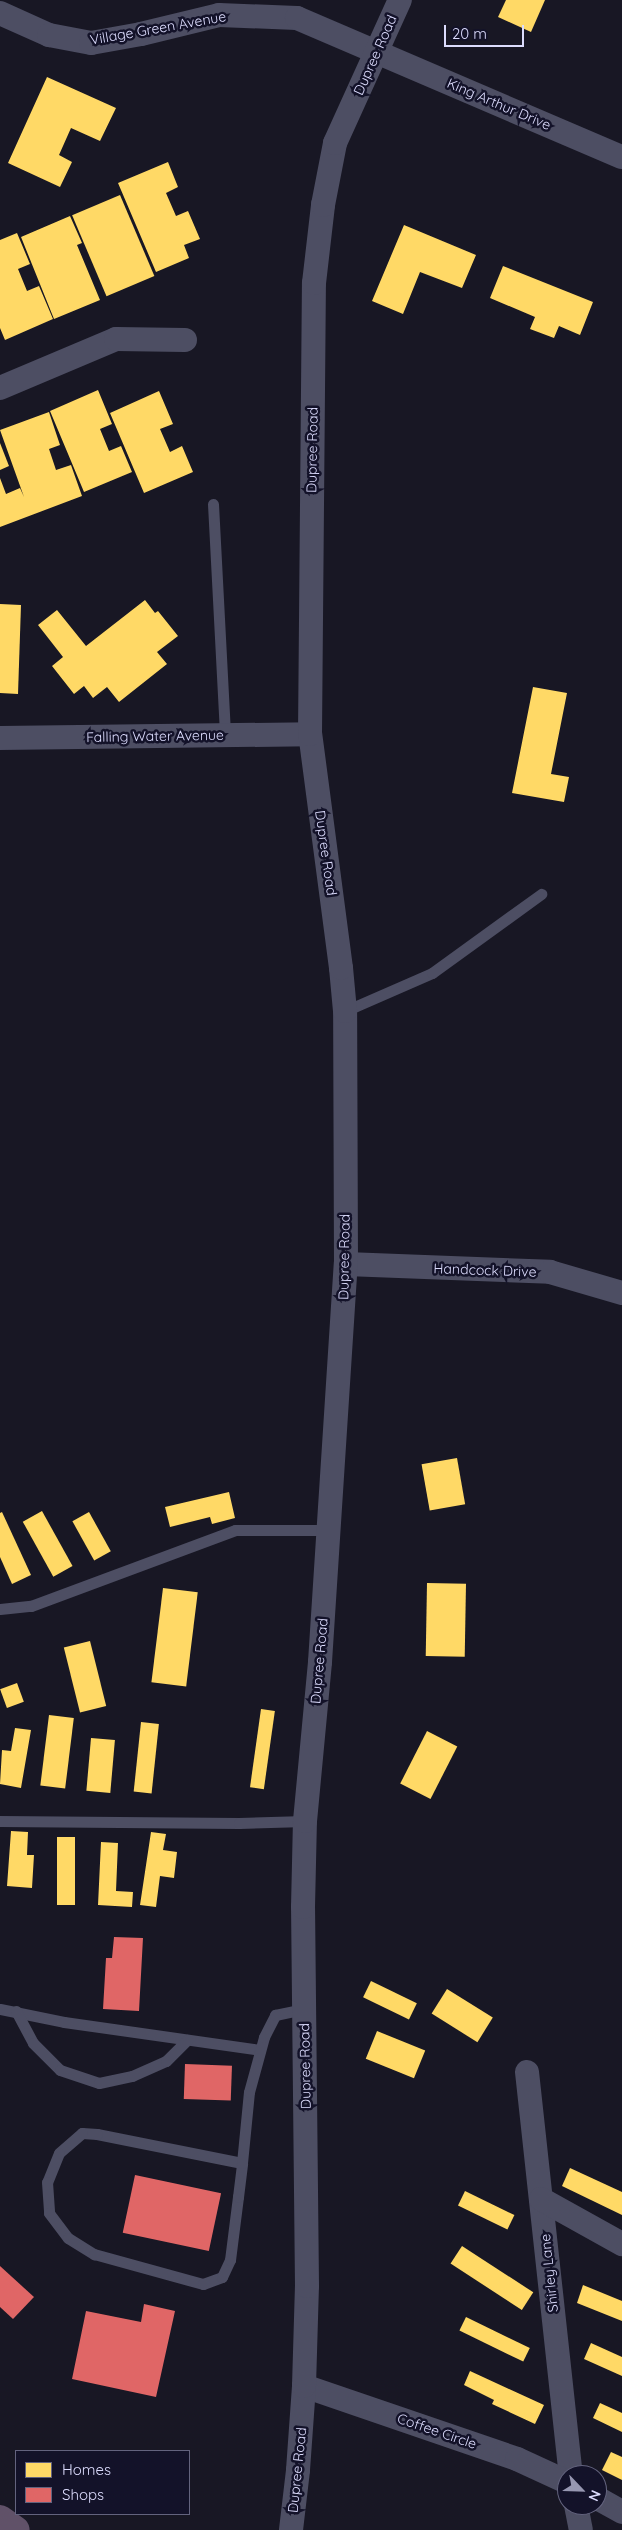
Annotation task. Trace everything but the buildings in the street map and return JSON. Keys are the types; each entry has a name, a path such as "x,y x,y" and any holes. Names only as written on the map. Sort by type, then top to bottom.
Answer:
{"highway":[{"path":"0,2519 16,2530"}],"street":[{"name":"Dupree Road","path":"291,2530 298,2470 304,2386 307,2197 302,1907 305,1822 320,1662 346,1264 345,1011 310,734 314,283 323,205 335,143 375,51 400,0"},
{"name":"Village Green Avenue","path":"0,13 49,35 91,43 141,34 219,15 297,18 375,51"},
{"name":"King Arthur Drive","path":"375,51 622,157"},
{"path":"0,388 116,339 184,340"},
{"name":"Falling Water Avenue","path":"0,738 310,734"},
{"name":"Handcock Drive","path":"346,1264 550,1272 622,1293"},
{"name":"Shirley Lane","path":"527,2072 570,2465"},
{"path":"541,2199 622,2244"},
{"name":"Coffee Circle","path":"304,2386 517,2459 557,2477"},
{"path":"607,2504 622,2512"},
{"path":"578,2515 581,2530"}],"lane":[{"path":"214,504 225,735"},
{"path":"345,1011 432,972 541,894"},
{"path":"0,1609 31,1606 235,1530 329,1530"},
{"path":"0,1821 305,1822"},
{"path":"0,2009 64,2022 260,2050"},
{"path":"242,2163 97,2134 82,2133 59,2153 46,2182 49,2212 68,2238 94,2254 203,2284 222,2277 230,2260 242,2163 249,2092 260,2050 275,2015 304,2009"},
{"path":"16,2011 32,2043 60,2070 99,2083 132,2076 166,2061 187,2040"}]}
